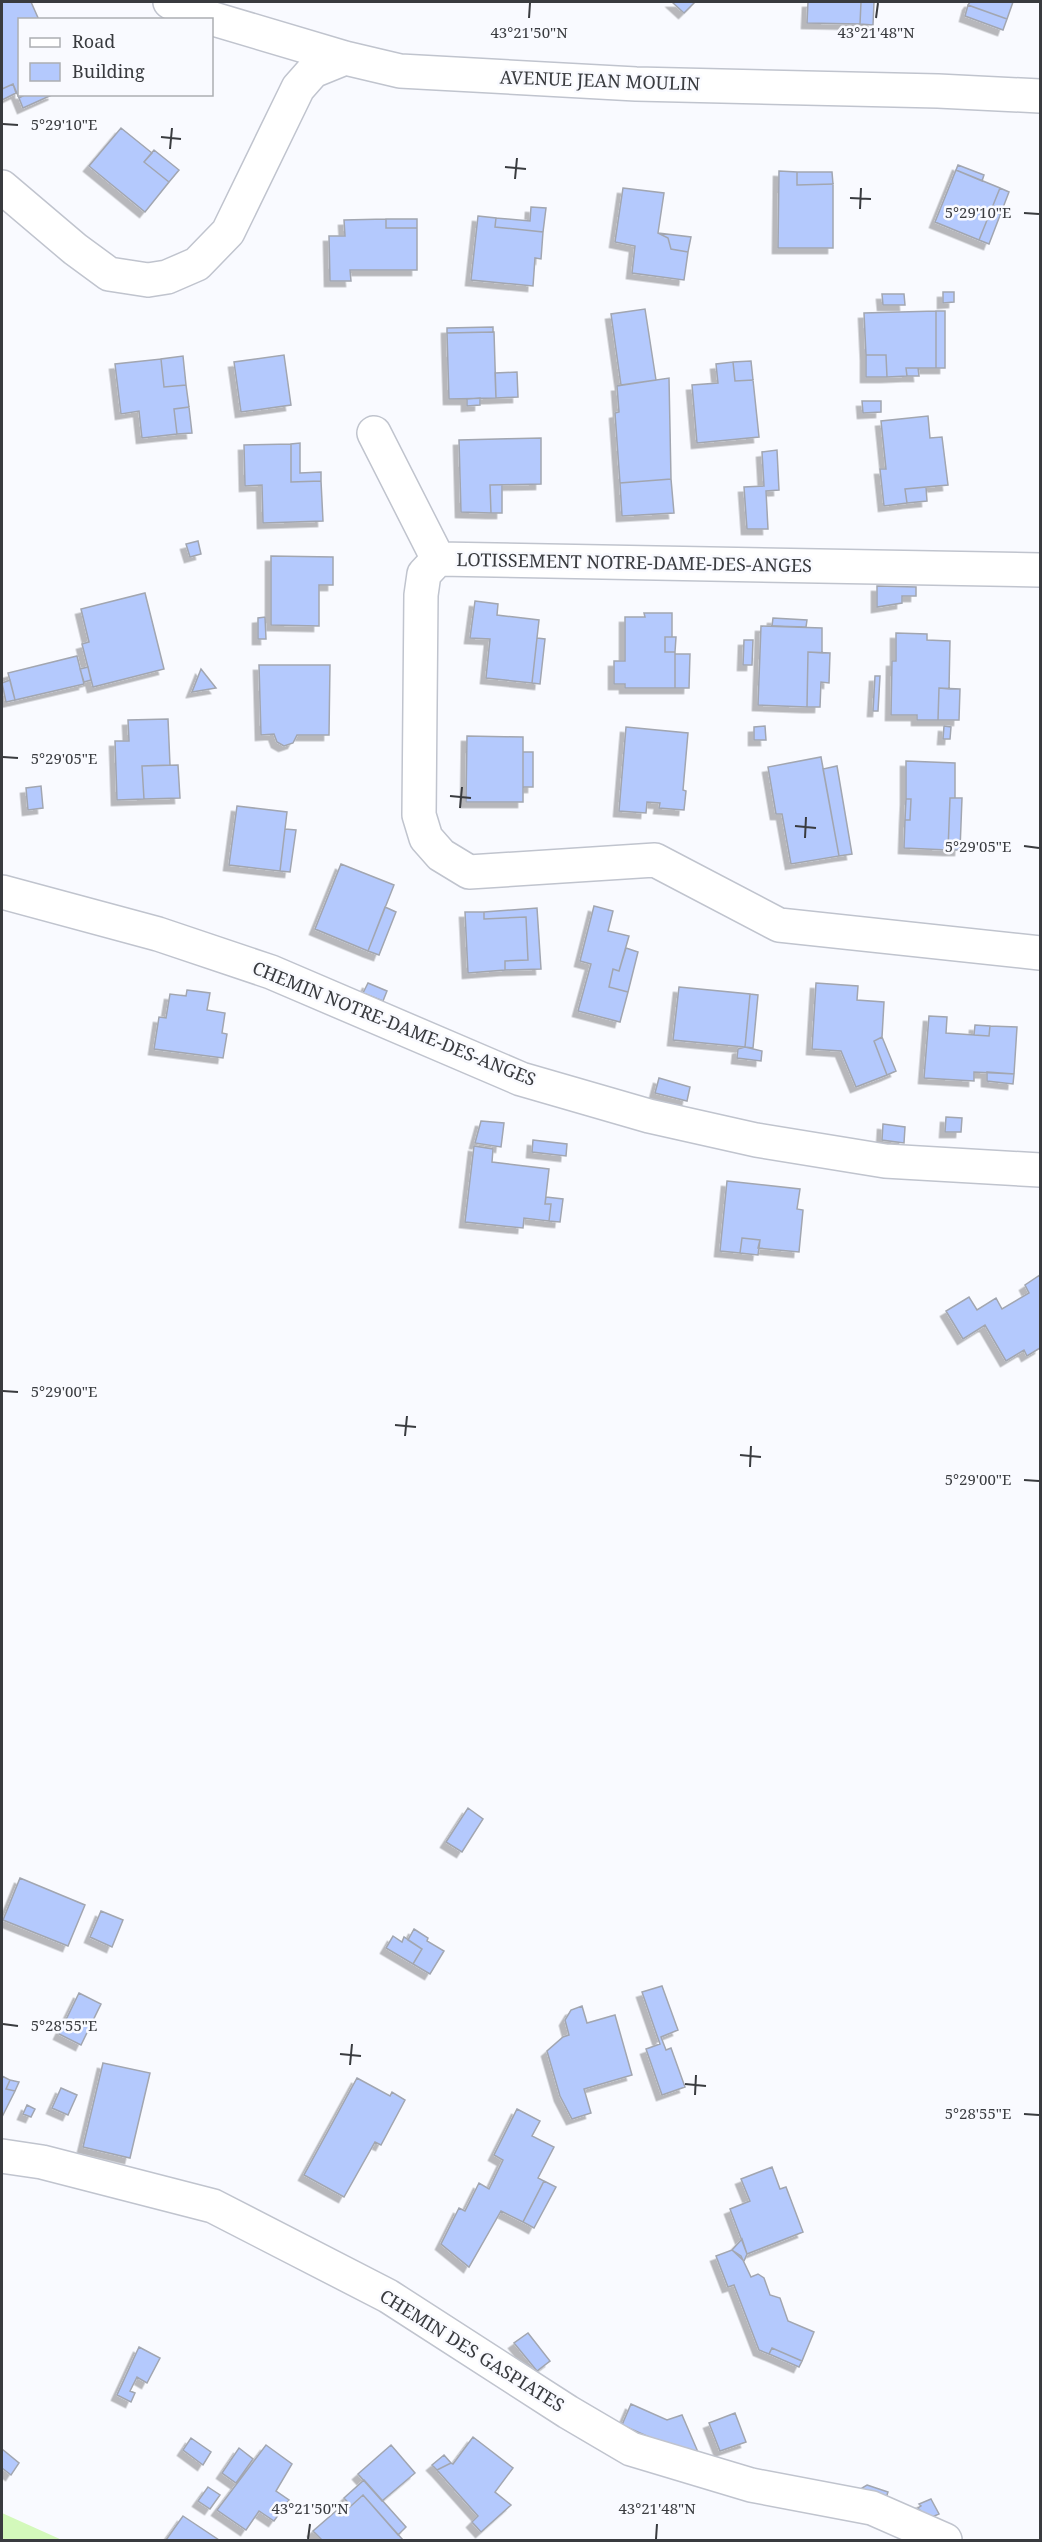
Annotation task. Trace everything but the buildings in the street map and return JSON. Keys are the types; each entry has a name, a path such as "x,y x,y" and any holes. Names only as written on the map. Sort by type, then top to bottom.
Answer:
{"street":[{"name":"AVENUE JEAN MOULIN","path":"170,2 190,12 210,18"},
{"name":"AVENUE JEAN MOULIN","path":"213,19 345,58 412,72 636,84 1041,96"},
{"path":"2,187 75,249 109,274 148,280 167,278 196,264 228,232 298,88 313,71 345,58"},
{"path":"374,433 438,559"},
{"name":"LOTISSEMENT NOTRE-DAME-DES-ANGES","path":"1041,570 438,559 424,574 421,595 419,815 426,838 441,855 468,872 655,860 779,925 1041,953"},
{"name":"CHEMIN NOTRE-DAME-DES-ANGES","path":"2,892 158,934 271,972 521,1079 649,1116 756,1140 885,1161 1041,1170"},
{"name":"CHEMIN DES GASPIATES","path":"2,2156 42,2162 213,2206 388,2296 568,2412 631,2449 751,2485 872,2508 945,2541"}],"green space":[{"path":"2,2513 62,2540 2,2540"}]}
